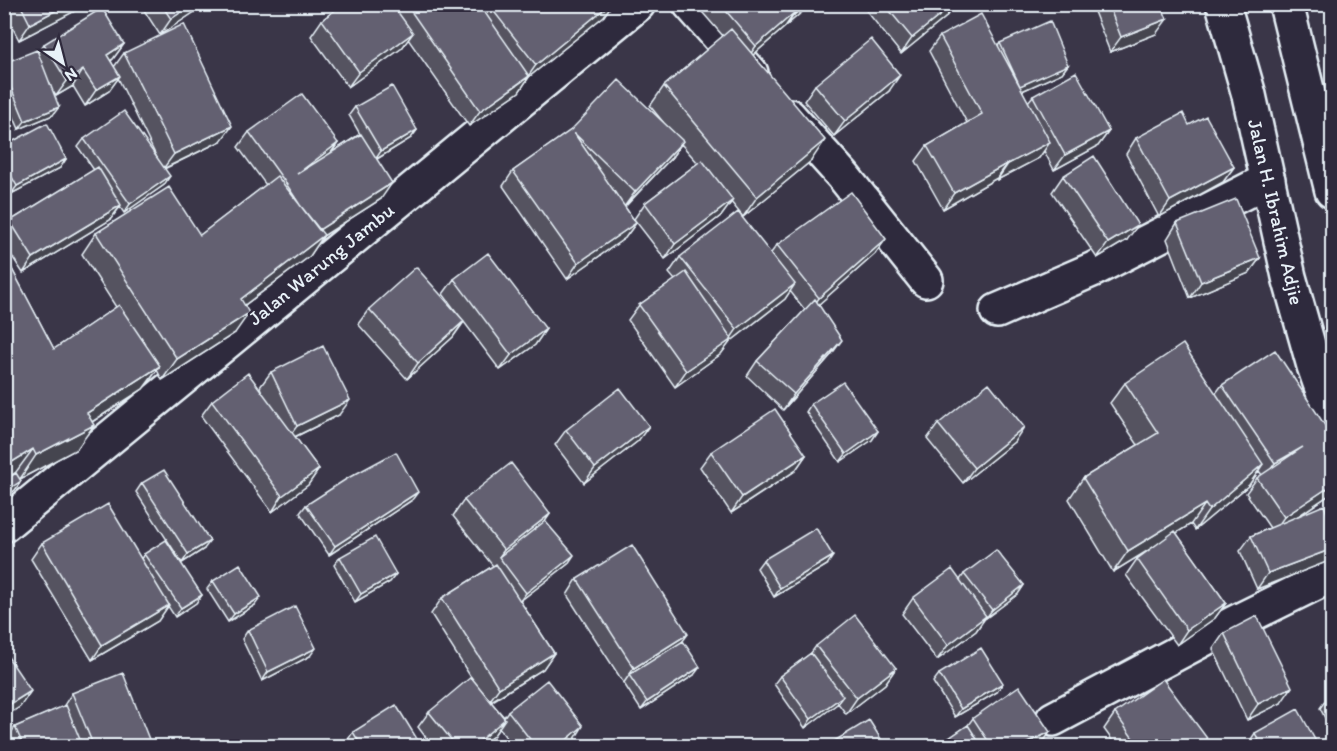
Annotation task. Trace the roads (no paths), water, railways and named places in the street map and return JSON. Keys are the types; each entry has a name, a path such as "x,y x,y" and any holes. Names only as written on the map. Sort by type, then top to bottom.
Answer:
{"street":[{"path":"690,4 844,177 926,280"},
{"name":"Jalan H. Ibrahim Adjie","path":"1222,4 1249,95 1288,277 1314,366 1332,417"},
{"path":"1286,4 1332,191"},
{"name":"Jalan Warung Jambu","path":"4,525 621,10"},
{"path":"997,311 1094,269 1268,180"},
{"path":"1053,719 1234,623 1332,575"}]}
